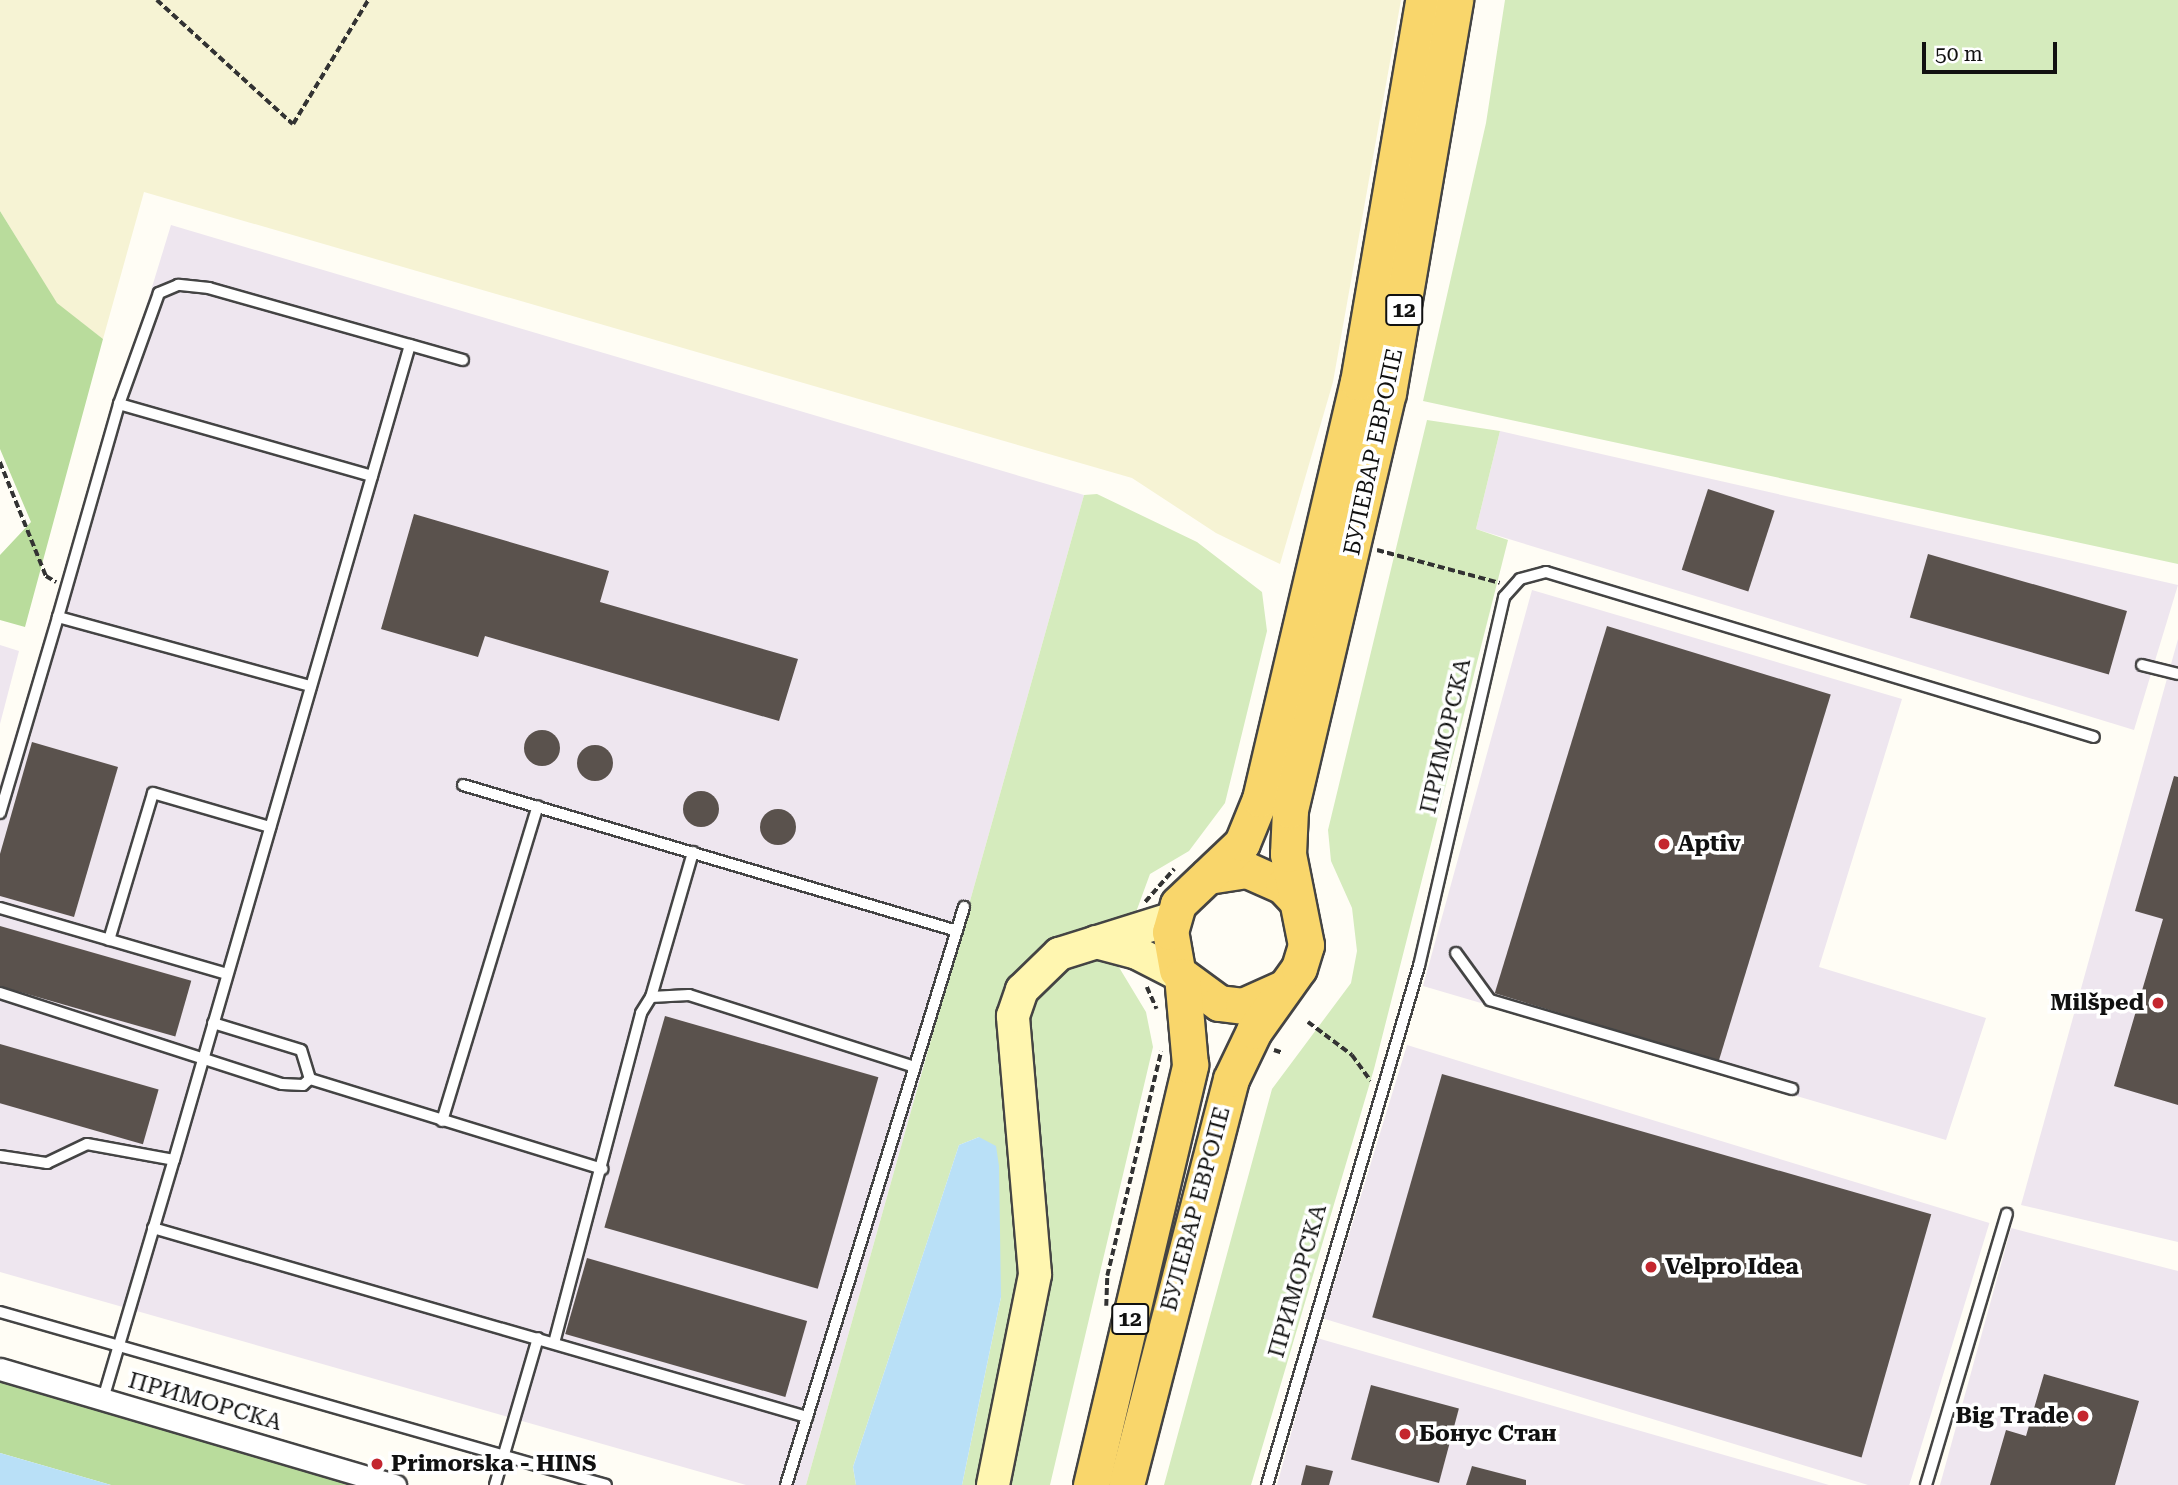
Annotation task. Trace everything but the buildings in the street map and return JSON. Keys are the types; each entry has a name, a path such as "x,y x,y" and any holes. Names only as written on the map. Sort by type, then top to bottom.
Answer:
{"main road":[{"name":"БУЛЕВАР ЕВРОПЕ","path":"1091,1485 1190,1065 1171,919 1189,890 1208,876 1252,823 1308,606 1379,274 1423,0"},
{"name":"БУЛЕВАР ЕВРОПЕ","path":"1126,1485 1231,1079 1285,987 1306,945 1296,901 1290,810 1388,393 1455,0"},
{"path":"1208,876 1256,872 1296,901"},
{"path":"1179,973 1198,993 1231,1004 1266,1000 1285,987"}],"street":[{"path":"993,1485 1035,1274 1013,1016 1038,969 1059,954 1171,919"},
{"path":"1096,942 1179,973"},
{"name":"ПРИМОРСКА","path":"0,1369 395,1485"}],"lane":[{"path":"0,813 119,404 150,311 159,293 178,285 209,288 463,360"},
{"path":"103,1399 410,345"},
{"path":"119,404 372,476"},
{"path":"1513,587 1546,572 2094,737"},
{"name":"ПРИМОРСКА","path":"1267,1485 1425,945 1504,597 1513,587"},
{"path":"58,617 311,686"},
{"path":"2142,665 2178,674"},
{"path":"463,785 957,931"},
{"path":"108,940 153,793 270,827"},
{"path":"442,1121 538,806"},
{"path":"554,1343 641,1013 651,998 693,852"},
{"path":"786,1485 964,907"},
{"path":"0,908 227,974"},
{"path":"1456,953 1490,1000 1792,1089"},
{"path":"0,993 282,1084 310,1079 602,1168"},
{"path":"651,998 689,995 915,1067"},
{"path":"213,1023 301,1050 310,1079"},
{"path":"0,1156 47,1163 87,1144 174,1160"},
{"path":"1926,1485 2007,1214"},
{"path":"153,1228 807,1417"},
{"path":"0,1312 606,1485"},
{"path":"495,1485 538,1338"}],"path":[{"path":"157,0 293,124 368,0"},
{"path":"0,462 46,576 67,588"},
{"path":"1377,550 1513,587"},
{"path":"1308,1022 1352,1055 1381,1094"}],"shaded area":[{"path":"0,0 1401,0 1333,382 1280,564 1216,533 1132,478 144,192 103,339 57,304 0,211"},
{"path":"171,225 1084,495 806,1485 746,1485 0,1272 0,784"},
{"path":"1500,431 2178,585 2134,730 1476,529"},
{"path":"1532,590 1902,699 1819,967 1986,1018 1946,1140 1423,986"},
{"path":"2178,639 2178,1242 2021,1205"},
{"path":"0,645 19,651 0,724"},
{"name":"Velpro Idea","path":"1407,1045 1989,1223 1909,1485 1868,1485 1323,1319"},
{"path":"2011,1228 2178,1271 2178,1485 1940,1485"},
{"path":"1317,1338 1829,1485 1277,1485"}],"green space":[{"path":"1505,0 2178,0 2178,564 1423,401 1486,123"},
{"path":"0,211 57,303 103,339 25,627 0,620 0,555 31,522 0,449"},
{"path":"1427,420 1500,431 1476,529 1508,540 1374,1069 1251,1485 1164,1485 1272,1089 1351,983 1357,951 1352,908 1331,861 1328,830"},
{"path":"1097,494 1197,542 1262,592 1267,631 1225,803 1189,851 1150,874 1117,964 1146,1012 1153,1047 1050,1485 962,1485 1001,1297 979,1137 959,1145 853,1467 856,1485 806,1485 1084,495"},
{"path":"0,1376 369,1485 111,1485 0,1453"}],"water":[{"path":"979,1137 996,1146 999,1166 1001,1297 962,1485 856,1485 853,1467 959,1145"},
{"path":"0,1453 111,1485 0,1485"}],"place":[{"name":"Aptiv","path":"1664,844"},
{"name":"Milšped","path":"2158,1003"},
{"name":"Velpro Idea","path":"1651,1267"},
{"name":"Big Trade","path":"2083,1416"},
{"name":"Бонус Стан","path":"1405,1434"},
{"name":"Primorska - HINS","path":"377,1464"}]}
